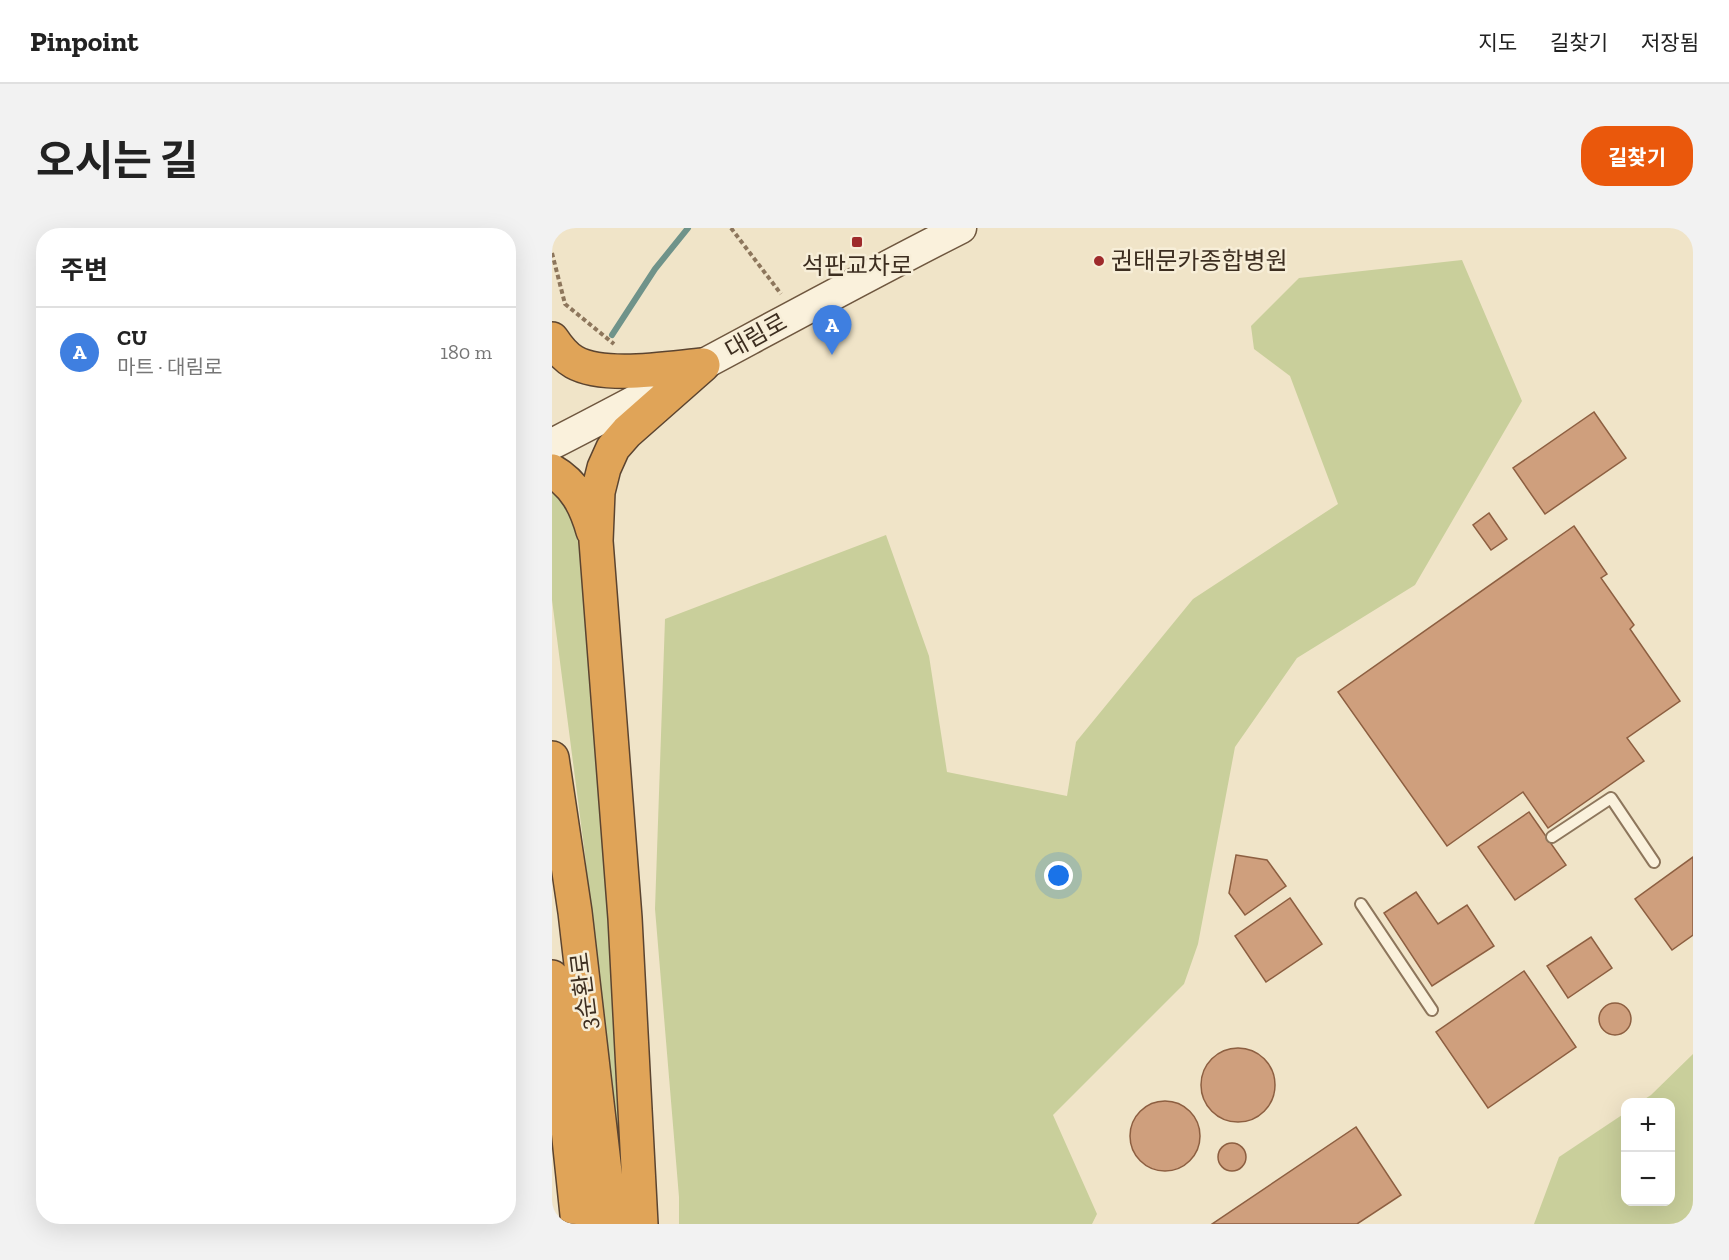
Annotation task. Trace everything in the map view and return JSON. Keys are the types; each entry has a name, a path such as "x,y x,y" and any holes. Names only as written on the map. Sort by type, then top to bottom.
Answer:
{"highway":[{"path":"552,339 573,362 590,369 626,370 703,365"},
{"path":"552,351 552,372"},
{"path":"641,1224 625,918 596,541 597,492 613,448 627,432 703,365"},
{"path":"552,471 564,478 578,494 589,516 596,541"},
{"name":"3순환로","path":"552,758 575,912 611,1224"},
{"name":"3순환로","path":"552,977 578,1224"}],"street":[{"name":"대림로","path":"552,444 961,228"}],"lane":[{"path":"1552,837 1611,798 1654,862"},
{"path":"1360,904 1432,1010"}],"path":[{"path":"731,228 796,314"},
{"path":"552,253 565,304 616,346"}],"green space":[{"path":"1462,260 1522,401 1415,585 1297,658 1235,747 1198,944 1184,984 1053,1115 1097,1214 1092,1224 679,1224 679,1197 655,909 665,619 886,535 929,656 947,772 1067,796 1076,742 1193,599 1338,504 1290,376 1254,349 1251,326 1299,278"},
{"path":"552,484 579,517 631,1224 610,1123 585,855 552,600"},
{"path":"1693,1054 1693,1224 1534,1224 1559,1157 1621,1116 1621,1206 1675,1206 1675,1098 1646,1098"}],"building":[{"path":"1594,412 1626,458 1545,514 1513,468"},
{"path":"1489,513 1507,539 1491,550 1473,525"},
{"path":"1574,526 1607,574 1601,578 1634,625 1630,629 1680,701 1627,738 1644,761 1548,828 1523,792 1447,846 1338,692"},
{"path":"1529,812 1566,865 1515,900 1478,847"},
{"path":"1236,855 1267,860 1286,886 1245,915 1229,893"},
{"path":"1693,857 1693,935 1672,950 1635,899"},
{"path":"1416,892 1438,924 1467,905 1494,946 1432,986 1384,913"},
{"path":"1290,898 1322,944 1266,982 1235,936"},
{"path":"1591,937 1612,968 1568,998 1547,966"},
{"path":"1524,971 1576,1047 1488,1108 1436,1032"},
{"path":"1615,1003 1626,1008 1631,1019 1626,1030 1615,1035 1604,1030 1599,1019 1604,1008"},
{"path":"1231,1048 1245,1048 1259,1054 1269,1064 1275,1078 1275,1092 1269,1106 1259,1116 1245,1122 1231,1122 1217,1116 1207,1106 1201,1092 1201,1078 1207,1064 1217,1054"},
{"path":"1165,1101 1178,1104 1190,1111 1197,1123 1200,1136 1197,1149 1190,1161 1178,1168 1165,1171 1152,1168 1140,1161 1133,1149 1130,1136 1133,1123 1140,1111 1152,1104"},
{"path":"1356,1127 1401,1195 1357,1224 1212,1224"},
{"path":"1232,1143 1242,1147 1246,1157 1242,1167 1232,1171 1222,1167 1218,1157 1222,1147"}],"waterway":[{"path":"612,335 655,269 688,228"}],"place":[{"name":"석판교차로","path":"857,242"},
{"name":"권태문카종합병원","path":"1099,261"},
{"name":"CU","path":"832,355"}]}
